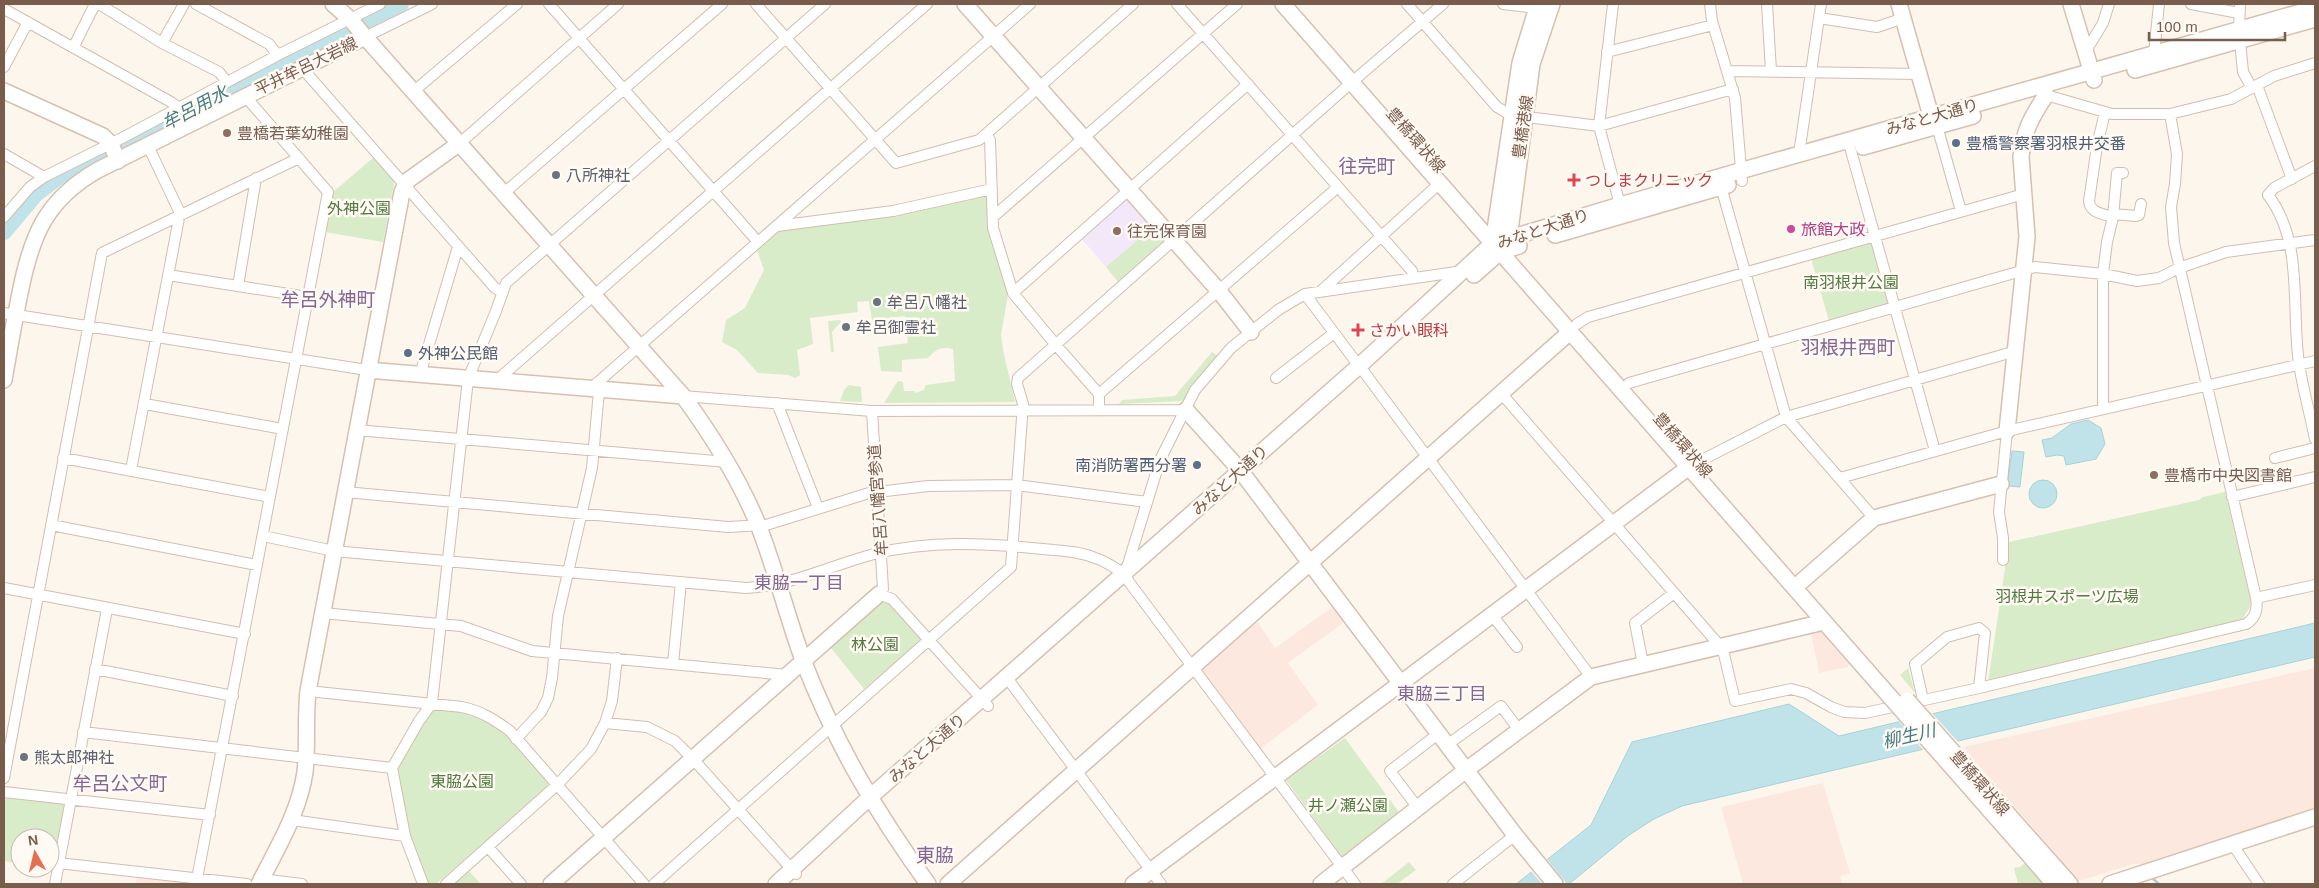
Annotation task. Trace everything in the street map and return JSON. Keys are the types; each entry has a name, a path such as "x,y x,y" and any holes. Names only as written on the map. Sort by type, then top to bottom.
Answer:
{"street":[{"path":"74,46 95,4"},
{"path":"99,4 162,43 219,72 227,82"},
{"path":"162,43 184,4"},
{"path":"196,4 269,44 278,55"},
{"name":"平井牟呂大岩線","path":"4,380 10,314 27,258 46,215 72,188 114,151 148,146 302,68 357,27 333,4"},
{"path":"357,27 380,4"},
{"path":"4,217 30,187 44,177 114,151 178,108 278,55 357,27 432,4"},
{"path":"414,92 516,4"},
{"path":"549,4 758,242"},
{"path":"256,883 292,820 301,790 306,757 308,691 367,370 405,184 460,143 618,4"},
{"path":"503,194 722,4"},
{"path":"756,4 896,162 979,140 1133,4"},
{"path":"423,884 405,836 392,768 419,721 432,704 468,379 506,283 825,4"},
{"path":"496,381 927,4"},
{"path":"965,4 1219,291 1251,332"},
{"path":"516,739 544,707 552,678 553,653 567,573 583,513 594,451 594,390 638,347 1030,4"},
{"path":"1177,4 1412,271 1414,278"},
{"path":"993,217 1237,4"},
{"name":"豊橋環状線","path":"1284,4 1356,79 1829,622 2034,852 2070,884"},
{"name":"豊橋環状線","path":"1297,4 1440,183 1500,243"},
{"path":"1407,4 1498,107 1518,115 1598,126 1732,89"},
{"path":"654,884 1011,567 1023,409 1017,384 1018,378 1443,4"},
{"path":"1503,4 1537,6"},
{"name":"豊橋港線","path":"1518,115 1532,64 1552,4"},
{"path":"1613,4 1598,126 1620,205"},
{"path":"1710,4 1713,25 1732,89 1742,176"},
{"path":"1766,4 1771,71"},
{"path":"1799,154 1821,4"},
{"path":"1899,4 1961,211"},
{"path":"2071,4 2093,77"},
{"path":"2086,50 2103,23 2109,4"},
{"path":"2154,54 2159,4"},
{"path":"2191,4 2239,8 2239,35 2243,72 2252,88"},
{"name":"豊橋港線","path":"1500,243 1518,115 1520,63 1537,6"},
{"path":"4,9 74,46 171,102 178,108"},
{"name":"みなと大通り","path":"776,884 791,876 871,802 1127,578 1500,243 2093,77 2239,35 2308,11"},
{"path":"1819,18 1877,26 1904,18"},
{"path":"4,68 28,22"},
{"path":"1608,52 1713,25"},
{"path":"357,27 683,396 728,462 759,527 804,660 831,726 871,802 928,884"},
{"name":"みなと大通り","path":"1934,121 2046,95 2154,54 2239,35"},
{"path":"2002,560 2003,538 1999,512 2001,484 2027,237 2021,157 2024,135 2033,114 2046,95 2112,114 2170,114 2231,100 2274,76 2315,63"},
{"path":"302,68 495,288 503,292"},
{"path":"1727,71 1920,74"},
{"path":"1013,293 1248,84"},
{"path":"2252,88 2258,88 2292,179"},
{"path":"5,94 95,132 114,151"},
{"path":"197,878 328,192 245,96"},
{"path":"2105,112 2097,146 2089,206 2093,210 2113,216 2136,216 2139,215 2141,204"},
{"path":"1501,393 1720,646 1724,654 1735,701 1791,689 1806,693 1831,708 1855,714 1865,713 1979,688 2246,624 2251,621 2256,612 2256,598 2180,268 2171,220 2177,154 2170,114"},
{"path":"986,134 990,140 993,228 1013,293 1099,394 1099,410"},
{"path":"1849,145 1935,451"},
{"name":"みなと大通り","path":"1742,176 1799,154 1849,145"},
{"path":"131,470 180,213 148,146"},
{"path":"4,154 44,177"},
{"path":"4,778 102,252 298,158"},
{"path":"2315,167 2274,188 2268,195 2279,210 2290,245 2299,364 2315,439"},
{"path":"2103,408 2103,274 2113,216 2117,173 2123,173"},
{"path":"238,286 256,178"},
{"path":"1720,182 1786,417 1874,518"},
{"name":"みなと大通り","path":"1361,369 1465,271 1500,243 1620,205 1720,182"},
{"path":"1322,290 1440,183"},
{"path":"1099,394 1338,187"},
{"path":"776,226 893,212 992,190"},
{"path":"948,884 1588,317 2024,194"},
{"path":"1629,383 2035,267 2103,274 2137,281 2159,278 2180,268 2226,252 2290,245 2315,240"},
{"path":"420,375 457,250 460,248"},
{"path":"1127,578 1160,460 1195,390 1211,370 1251,332 1278,310 1305,294 1322,290 1465,271"},
{"path":"168,275 308,297"},
{"path":"1305,294 1591,676"},
{"path":"10,314 367,370 594,390 872,411 1023,409 1186,410 1243,474 1400,684 1515,835 1555,884"},
{"name":"豊橋環状線","path":"1574,328 1629,383 1694,465 1802,581 1829,622"},
{"path":"1276,378 1334,333"},
{"path":"1133,884 1526,588 1694,465 1786,417 2009,353 2015,354"},
{"path":"1840,478 2007,431 2315,361"},
{"path":"777,403 818,508"},
{"path":"145,404 283,429"},
{"name":"牟呂八幡宮参道","path":"872,411 881,552 881,591"},
{"path":"356,430 728,462"},
{"path":"2275,458 2315,448"},
{"path":"63,458 270,497"},
{"path":"2232,497 2315,477"},
{"path":"1802,581 1874,518 2001,484"},
{"path":"345,492 728,527 759,527 783,522 818,508 877,492 928,486 1016,485 1148,502"},
{"path":"51,525 257,566"},
{"path":"263,536 334,551 746,588 779,585 819,573 846,561 914,545 1012,545 1078,553 1097,558 1127,578 1355,884"},
{"path":"673,664 681,582"},
{"path":"2256,598 2315,585"},
{"path":"4,588 245,634"},
{"path":"551,884 881,591 892,599 985,703"},
{"path":"1643,664 1635,623 1674,593"},
{"path":"60,852 107,609"},
{"path":"322,613 442,624 480,631 532,651 787,675"},
{"path":"1492,615 1517,647"},
{"path":"1321,884 1466,770 1591,676 1829,622"},
{"path":"1923,700 1915,664 1947,637 1979,628 1985,633 1979,688"},
{"path":"446,884 558,785 591,749 605,723 612,701 617,658"},
{"path":"95,669 232,696"},
{"path":"1010,681 1161,884"},
{"path":"308,691 462,707 478,711 496,721 516,739 558,785 644,884"},
{"path":"1418,808 1390,771 1501,706 1519,730"},
{"path":"605,723 639,725 658,731 675,741 738,810 791,876"},
{"path":"83,732 392,768"},
{"path":"4,792 210,815"},
{"path":"2110,884 2315,817"},
{"path":"292,820 405,836"},
{"path":"1452,884 1515,835"},
{"path":"2233,845 2259,884"},
{"path":"488,847 521,884"},
{"name":"豊橋環状線","path":"2034,852 2054,884"},
{"path":"60,863 197,878 256,883 302,884"}],"shaded area":[{"name":"往完保育園","path":"1128,195 1155,225 1106,267 1080,237"},
{"path":"1335,605 1346,621 1288,663 1318,705 1259,750 1201,669 1255,618 1275,648"},
{"path":"1820,631 1849,664 1848,667 1819,673 1811,633"},
{"path":"2315,668 2315,808 2143,864 2133,864 2079,881 1963,747"},
{"path":"1823,783 1850,873 1840,876 1842,884 1743,884 1721,807"},
{"path":"137,876 212,884 136,884"}],"green space":[{"name":"外神公園","path":"374,157 392,177 394,184 383,242 325,232 332,193"},
{"name":"牟呂八幡社","path":"988,196 988,227 1008,295 1001,334 1015,402 884,403 898,381 903,382 904,391 914,391 916,393 924,390 926,385 955,381 953,349 939,349 928,358 902,360 902,372 881,371 878,347 908,343 905,316 872,320 869,301 857,302 858,312 810,318 813,344 797,350 800,375 795,378 788,375 758,373 737,350 722,342 726,320 745,308 764,270 757,250 776,231"},
{"path":"1155,225 1166,240 1119,283 1106,267"},
{"name":"南羽根井公園","path":"1871,241 1891,303 1829,321 1812,262 1813,258"},
{"path":"840,320 841,322 832,332 834,352 831,352 828,321"},
{"path":"1212,352 1218,356 1184,401 1119,404 1122,400 1175,396"},
{"path":"849,385 861,387 862,402 840,401 844,390"},
{"name":"羽根井スポーツ広場","path":"2225,492 2251,600 2250,607 2242,620 1988,682 2009,542 2199,500 2203,497"},
{"name":"林公園","path":"887,602 922,640 864,689 831,648 879,603"},
{"path":"1908,668 1915,693 1900,675"},
{"name":"東脇公園","path":"432,709 463,711 477,715 489,722 521,750 548,782 548,788 436,884 427,884 410,842 396,769 423,721"},
{"name":"井ノ瀬公園","path":"1345,738 1401,815 1347,859 1342,858 1286,780"},
{"path":"7,798 63,804 65,807 60,833 60,828 10,828 10,862 4,861 4,801"},
{"path":"1409,862 1416,870 1397,884 1381,884"},
{"path":"2025,863 2045,884 2018,884 2014,868 2020,867"},
{"path":"467,869 481,884 450,884"}],"water":[{"path":"2088,420 2101,428 2105,444 2096,459 2066,465 2064,456 2046,457 2042,440 2052,438 2071,424"},
{"path":"2012,451 2024,452 2020,487 2007,486"},
{"path":"2043,480 2053,484 2057,494 2053,504 2043,508 2033,504 2029,494 2033,484"},
{"name":"柳生川","path":"2315,623 2315,657 1682,806 1654,819 1629,835 1569,884 1516,884 1591,825 1632,742 1789,704 1839,736"}],"pier":[{"path":"1931,712 1959,743 1924,751 1898,720"},
{"path":"1546,858 1567,884 1542,884 1530,870"}],"waterway":[{"name":"牟呂用水","path":"4,232 35,195 60,176 203,106 273,65 401,4"},
{"path":"2151,877 2159,884"}],"place":[{"name":"豊橋若葉幼稚園","path":"227,133"},
{"name":"豊橋警察署羽根井交番","path":"1956,143"},
{"name":"八所神社","path":"556,175"},
{"name":"つしまクリニック","path":"1574,180"},
{"name":"旅館大政","path":"1791,229"},
{"name":"往完保育園","path":"1117,231"},
{"name":"牟呂八幡社","path":"877,302"},
{"name":"牟呂御霊社","path":"846,327"},
{"name":"さかい眼科","path":"1358,330"},
{"name":"外神公民館","path":"408,353"},
{"name":"南消防署西分署","path":"1197,465"},
{"name":"豊橋市中央図書館","path":"2154,475"},
{"name":"熊太郎神社","path":"24,757"}],"district":[{"name":"往完町","path":"1367,166"},
{"name":"牟呂外神町","path":"328,299"},
{"name":"羽根井西町","path":"1848,347"},
{"name":"東脇一丁目","path":"799,583"},
{"name":"東脇三丁目","path":"1442,694"},
{"name":"牟呂公文町","path":"120,783"},
{"name":"東脇","path":"935,855"}]}
